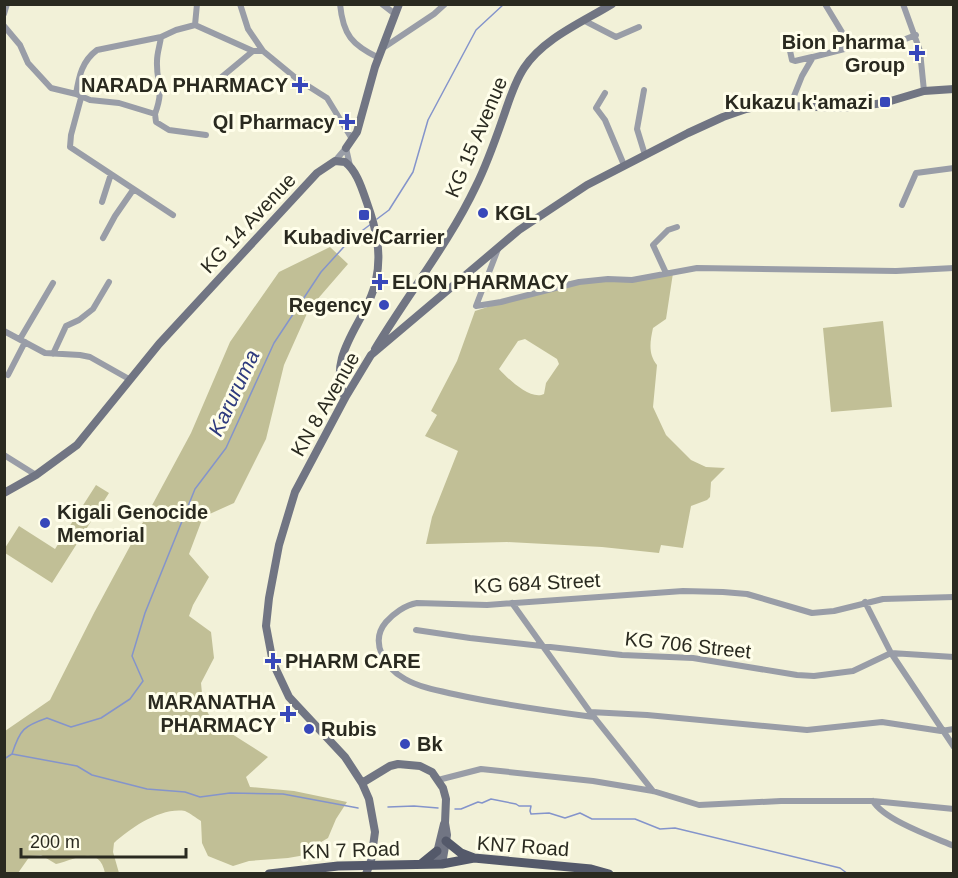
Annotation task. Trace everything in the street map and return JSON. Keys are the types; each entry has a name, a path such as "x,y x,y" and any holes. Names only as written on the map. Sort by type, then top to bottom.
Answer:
{"main road":[{"path":"346,148 361,121 379,58 399,4"},
{"name":"KG 15 Avenue","path":"372,356 476,188 524,68 539,51 556,38 612,4"},
{"name":"KN 8 Avenue","path":"366,873 371,861 375,821 369,800 362,783 345,757 289,697 273,663 266,626 269,598 286,517 295,492 345,398 372,356 519,230 555,205 624,165 697,129 746,109 764,105 815,109 862,107 905,98 924,91 954,89"},
{"path":"335,161 345,162 355,174 376,230 378,254 375,285 342,356 340,380 345,398"},
{"name":"KG 14 Avenue","path":"4,493 36,475 77,445 129,379 267,225 317,173 335,161"},
{"path":"398,312 412,320"},
{"path":"398,312 399,323 403,329"},
{"path":"391,323 395,336"},
{"path":"362,783 390,766 398,764 420,766 432,772 446,799 446,841 438,864"},
{"path":"438,864 437,851 445,823"},
{"path":"446,841 460,853 474,858"},
{"path":"419,865 437,851"},
{"name":"KN7 Road","path":"438,864 474,858 591,869 609,873"},
{"name":"KN 7 Road","path":"269,873 338,866 438,864"}],"street":[{"path":"4,14 7,4"},
{"path":"195,25 197,4"},
{"path":"240,4 248,29 263,51 297,79 327,98 352,140"},
{"path":"340,4 343,25 349,38 362,50 379,58"},
{"path":"382,4 394,14"},
{"path":"382,49 445,4"},
{"path":"825,4 851,47"},
{"path":"903,4 920,51 924,91"},
{"path":"585,21 616,37 639,27"},
{"path":"173,215 69,146 83,65 88,56 97,50 161,37 195,25 253,51 263,51"},
{"path":"4,26 20,45 28,63 47,84 62,92 129,105 155,114"},
{"path":"787,38 792,60 795,62 851,47 895,43 916,35"},
{"path":"161,37 157,61 161,99 155,114 156,122 163,128 206,135"},
{"path":"218,80 253,51"},
{"path":"790,106 802,76 813,57"},
{"path":"644,90 637,129 645,155"},
{"path":"605,93 596,108 605,120 624,165"},
{"path":"335,161 346,148"},
{"path":"346,148 350,166"},
{"path":"902,205 916,173 954,168"},
{"path":"102,202 111,174"},
{"path":"103,238 133,190"},
{"path":"666,273 653,245 668,230 677,227"},
{"path":"499,247 476,306 501,302 572,283 608,279 632,280 706,268 896,271 954,268"},
{"path":"54,354 66,326 79,320 93,309 109,282"},
{"path":"8,375 53,283"},
{"path":"4,331 45,353 90,357 129,379"},
{"path":"4,455 36,475"},
{"name":"KG 684 Street","path":"954,597 890,598 812,614 747,594 682,591 512,603 410,604 392,616 382,628 378,642 381,654 399,675 431,689 483,700 592,715 647,715 807,730 882,722 941,731 954,729"},
{"path":"864,602 891,653 941,731 954,747"},
{"path":"512,603 592,715 653,791"},
{"name":"KG 706 Street","path":"416,630 622,655 693,658 814,676 853,671 891,653 954,657"},
{"path":"438,780 481,769 593,781 653,791 699,805 781,801 873,801 954,808"},
{"path":"873,801 880,809 915,830 954,846"}],"shaded area":[{"path":"330,247 348,264 309,309 284,365 266,439 234,503 203,517 189,554 209,577 189,616 211,632 214,658 201,683 203,704 213,722 268,757 246,777 250,787 294,791 347,802 328,838 316,845 311,854 249,861 233,866 208,856 202,843 201,821 185,811 176,811 156,815 146,820 114,843 113,852 119,873 105,873 102,864 92,856 79,857 56,864 41,855 30,856 18,873 5,873 5,731 50,700 191,433 230,342 279,272"},
{"path":"673,273 666,319 653,328 651,343 652,357 657,365 653,407 666,435 691,460 706,467 725,468 711,482 710,497 691,506 683,548 661,545 659,553 602,547 507,542 426,544 432,517 458,451 425,436 437,415 431,411 457,361 475,311 570,281 594,279 635,281","holes":["525,339 557,359 559,364 546,383 544,394 539,395 526,392 499,369 518,341"]},
{"path":"883,321 892,407 831,412 823,328"},
{"path":"96,485 109,493 52,583 5,553 5,548 19,526 55,549"}],"waterway":[{"name":"Karuruma","path":"377,219 389,210 413,172 428,120 476,30 504,4"},
{"name":"Karuruma","path":"12,754 21,734 33,723 47,718 71,727 101,718 130,699 143,681 132,656 145,613 195,489 226,448 274,343 321,272 351,239 371,224"},
{"path":"4,759 12,754 77,766 92,775 147,789 185,792 200,797 230,793 283,794 358,808"},
{"path":"455,809 491,799 519,806 531,806 531,814 549,813 565,818 580,813 592,819 635,819 660,829 675,828 840,868 848,874"},
{"path":"388,807 438,808"}],"place":[{"name":"Bion Pharma Group","path":"917,53"},
{"name":"NARADA PHARMACY","path":"300,85"},
{"name":"Kukazu k'amazi","path":"885,102"},
{"name":"Ql Pharmacy","path":"347,122"},
{"name":"KGL","path":"483,213"},
{"name":"Kubadive/Carrier","path":"364,215"},
{"name":"ELON PHARMACY","path":"380,282"},
{"name":"Regency","path":"384,305"},
{"name":"Kigali Genocide Memorial","path":"45,523"},
{"name":"PHARM CARE","path":"273,661"},
{"name":"MARANATHA PHARMACY","path":"288,714"},
{"name":"Rubis","path":"309,729"},
{"name":"Bk","path":"405,744"}]}
